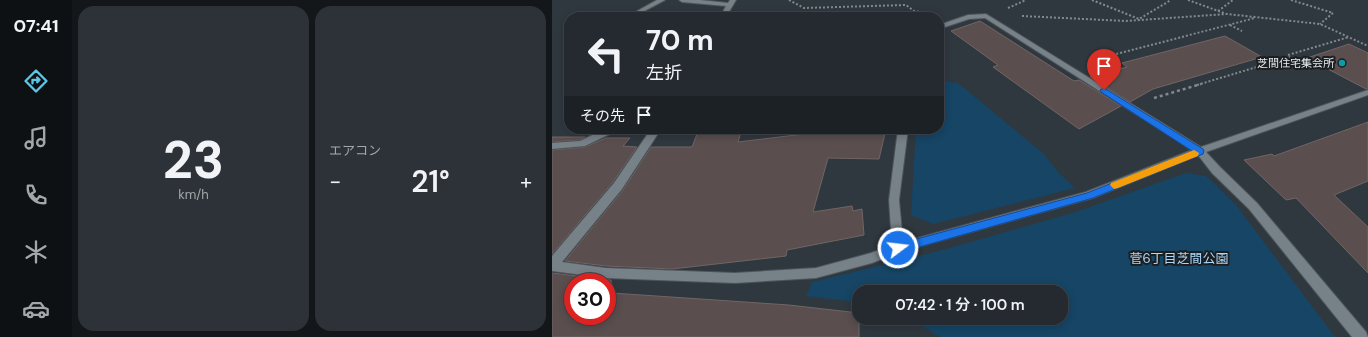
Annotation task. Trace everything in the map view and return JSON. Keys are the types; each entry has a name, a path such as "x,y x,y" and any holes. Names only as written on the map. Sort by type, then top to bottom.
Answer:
{"street":[{"path":"639,12 662,0"},
{"path":"682,0 732,2 726,12"},
{"path":"944,25 968,17 986,16 1200,151 1216,170 1253,206 1361,337"},
{"path":"552,266 606,273 735,278 816,273 872,258 898,248 1089,196 1200,151 1368,92"},
{"path":"552,146 582,144 603,134"},
{"path":"552,266 618,186 653,134"},
{"path":"898,248 894,200 902,134"}],"path":[{"path":"789,0 804,8 906,5 914,11 922,12"},
{"path":"996,15 1026,0"},
{"path":"1092,0 1139,19"},
{"path":"1139,19 1171,0"},
{"path":"1188,0 1227,14"},
{"path":"1218,11 1233,0"},
{"path":"1291,0 1333,13 1320,24"},
{"path":"986,16 996,15 1126,21 1227,14 1320,24 1368,46"},
{"path":"1067,67 1257,17"},
{"path":"1229,24 1242,31"},
{"path":"1129,106 1349,37"}],"green space":[{"path":"944,82 958,83 1044,154 1058,172 1075,188 933,224 911,215 916,134 944,134"},
{"name":"菅6丁目芝間公園","path":"1186,173 1206,176 1236,205 1335,337 940,337 920,325 1068,325 1068,285 852,285 852,301 806,296 812,282 939,251 1076,212"}],"building":[{"path":"980,21 1074,81 1079,80 1121,106 1079,129 993,67 998,65 951,31"},
{"path":"1225,36 1262,57 1153,89 1130,102 1090,77 1127,67 1122,63"},
{"name":"芝間住宅集会所","path":"1349,44 1368,53 1368,89 1307,58"},
{"path":"1368,122 1368,181 1334,195 1368,227 1368,273 1296,198 1286,200 1244,160 1272,154 1274,156"},
{"path":"697,134 740,134 738,142 804,134 885,134 879,159 828,158 813,212 852,206 853,211 862,209 864,235 787,250 786,256 672,269 606,266 565,261 623,190 651,147 692,147"},
{"path":"552,137 585,137 580,140 552,142"},
{"path":"606,138 630,138 623,146 637,147 613,182 552,254 552,150 585,147"},
{"path":"552,273 564,274 564,325 616,325 616,293 789,305 852,312 852,325 859,325 859,337 552,337"}],"slow traffic":[{"path":"1114,185 1194,153"}],"place":[{"name":"芝間住宅集会所","path":"1342,63"}],"route":[{"path":"898,248 1089,196 1200,151 1104,90"}]}
